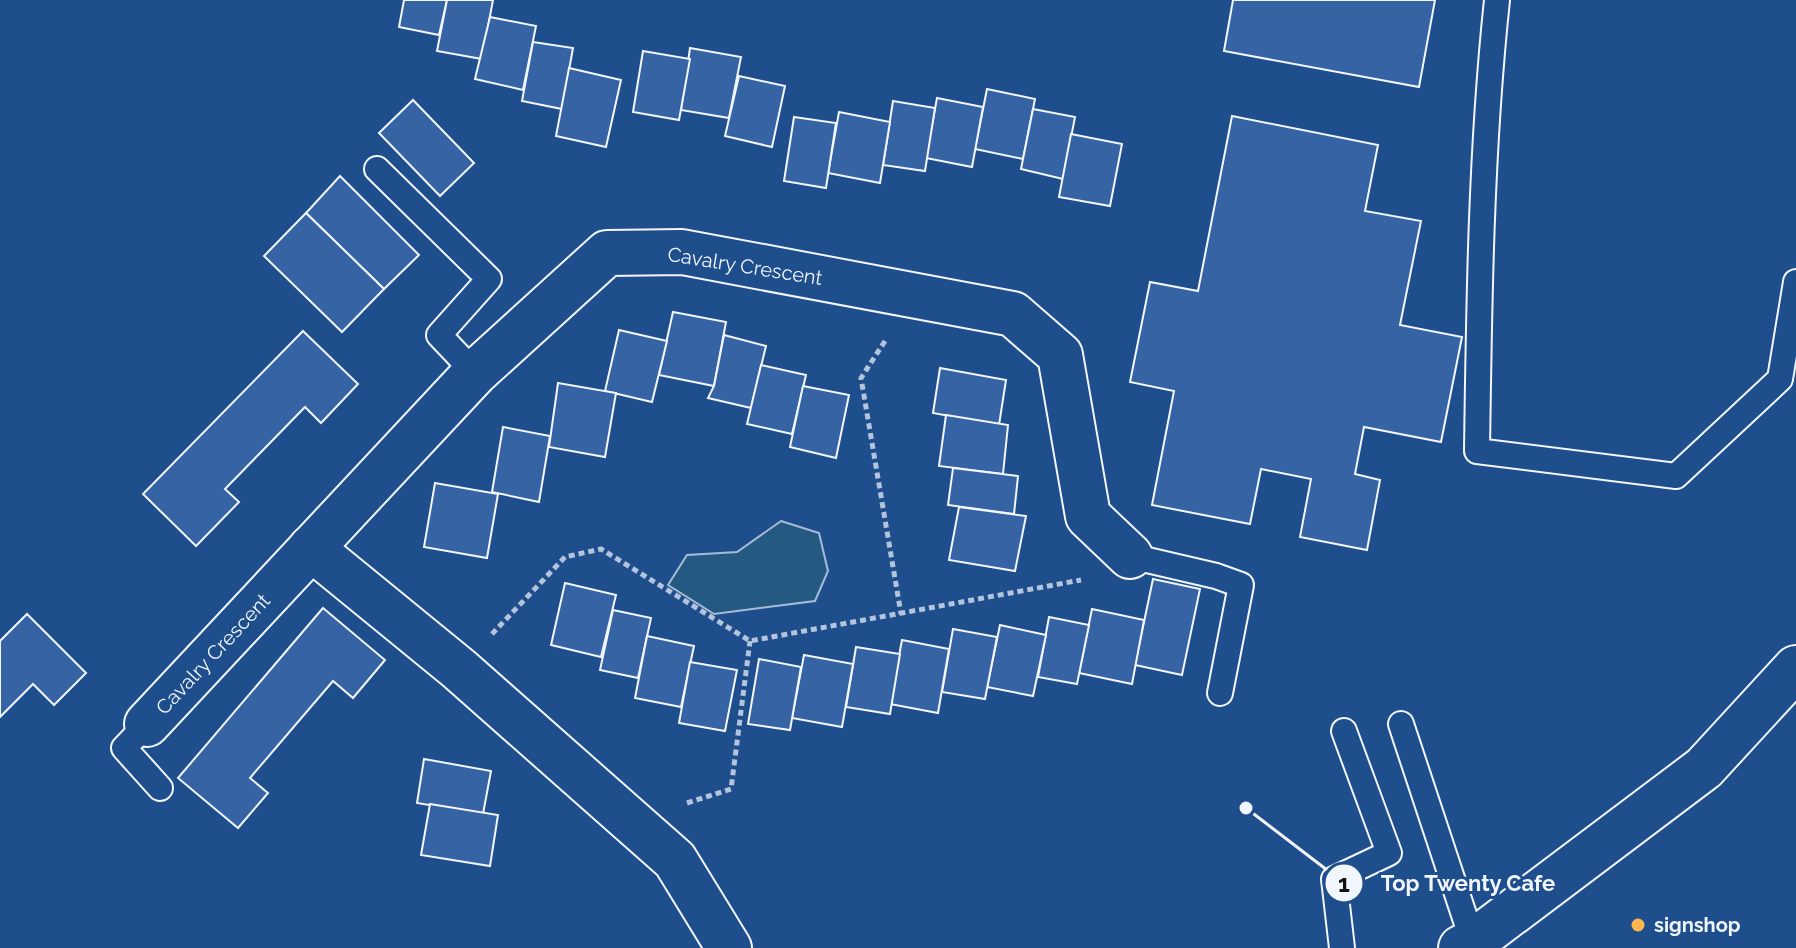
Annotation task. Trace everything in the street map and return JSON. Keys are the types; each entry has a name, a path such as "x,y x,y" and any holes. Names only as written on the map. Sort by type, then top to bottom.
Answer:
{"street":[{"name":"Cavalry Crescent","path":"147,724 475,373 607,253 682,252 1013,314 1060,355 1088,516 1130,556"},
{"path":"311,548 459,669 675,860 729,948"},
{"path":"1467,945 1704,768 1796,668"}],"lane":[{"path":"1497,0 1487,87 1478,325 1477,451 1676,476 1780,379 1796,282"},
{"path":"377,169 489,279 439,335 475,373"},
{"path":"1130,556 1241,585 1220,693"},
{"path":"147,724 124,748 160,788"},
{"path":"1401,724 1467,945"},
{"path":"1342,948 1334,879 1389,853 1344,731"}],"path":[{"path":"901,614 861,378 914,296"},
{"path":"459,669 565,557 601,549 750,641 1104,576 1130,556"},
{"path":"681,805 731,789 750,641"}],"shaded area":[{"path":"781,521 819,533 828,571 815,601 714,614 668,585 687,555 737,552"}],"building":[{"path":"404,0 447,0 439,35 399,27"},
{"path":"447,0 493,0 482,59 437,51"},
{"path":"1233,0 1435,0 1419,87 1224,51"},
{"path":"490,17 536,26 523,90 475,79"},
{"path":"533,42 573,48 562,109 522,101"},
{"path":"690,48 741,57 729,118 681,110"},
{"path":"643,51 690,59 679,120 633,112"},
{"path":"569,68 621,80 606,147 556,136"},
{"path":"739,76 785,86 772,147 725,136"},
{"path":"987,89 1035,99 1023,159 975,149"},
{"path":"937,98 983,107 972,167 926,158"},
{"path":"413,100 474,163 440,196 379,133"},
{"path":"893,101 935,108 925,171 883,165"},
{"path":"1033,109 1075,117 1063,179 1021,169"},
{"path":"839,112 890,122 880,183 828,173"},
{"path":"1232,116 1378,145 1365,211 1421,221 1400,325 1462,337 1441,442 1364,427 1355,474 1380,480 1367,550 1300,537 1311,479 1261,469 1250,524 1152,505 1174,391 1130,382 1150,282 1198,291"},
{"path":"794,117 836,123 826,188 784,181"},
{"path":"1071,134 1122,144 1110,206 1059,197"},
{"path":"340,176 419,255 384,289 306,213"},
{"path":"306,213 384,289 342,332 264,256"},
{"path":"673,312 726,322 714,386 659,375"},
{"path":"619,330 667,341 652,402 605,391"},
{"path":"303,331 358,384 321,423 305,407 225,489 239,502 196,546 143,494"},
{"path":"724,335 766,346 751,408 708,398 714,386"},
{"path":"761,365 806,375 792,434 747,424"},
{"path":"940,368 1006,380 999,425 933,413"},
{"path":"558,383 616,393 605,457 549,447"},
{"path":"803,386 849,395 836,458 790,447"},
{"path":"946,415 1008,425 1003,474 939,466"},
{"path":"503,427 550,436 539,502 492,492"},
{"path":"953,468 1018,476 1014,514 948,505"},
{"path":"435,483 498,494 487,558 424,547"},
{"path":"959,507 1026,516 1015,571 949,560"},
{"path":"1153,579 1200,589 1182,675 1135,665"},
{"path":"565,583 616,595 601,657 551,645"},
{"path":"323,608 385,660 353,698 333,681 250,778 268,793 238,828 178,778"},
{"path":"1092,609 1144,620 1132,684 1079,673"},
{"path":"613,610 651,618 638,678 600,670"},
{"path":"27,614 86,673 54,705 33,684 0,717 0,641"},
{"path":"1049,617 1089,625 1077,684 1038,677"},
{"path":"1000,625 1046,635 1033,696 987,687"},
{"path":"953,629 997,637 985,699 942,692"},
{"path":"647,636 694,646 681,707 635,698"},
{"path":"902,640 949,649 938,713 890,704"},
{"path":"856,647 900,654 890,714 846,707"},
{"path":"804,655 853,664 842,727 792,718"},
{"path":"759,659 801,667 790,730 748,724"},
{"path":"690,662 737,670 725,731 679,723"},
{"path":"424,759 491,771 483,814 417,803"},
{"path":"430,804 498,815 490,866 421,855"}],"place":[{"name":"Top Twenty Cafe","path":"1246,808"},
{"name":"signshop","path":"1638,925"}]}
